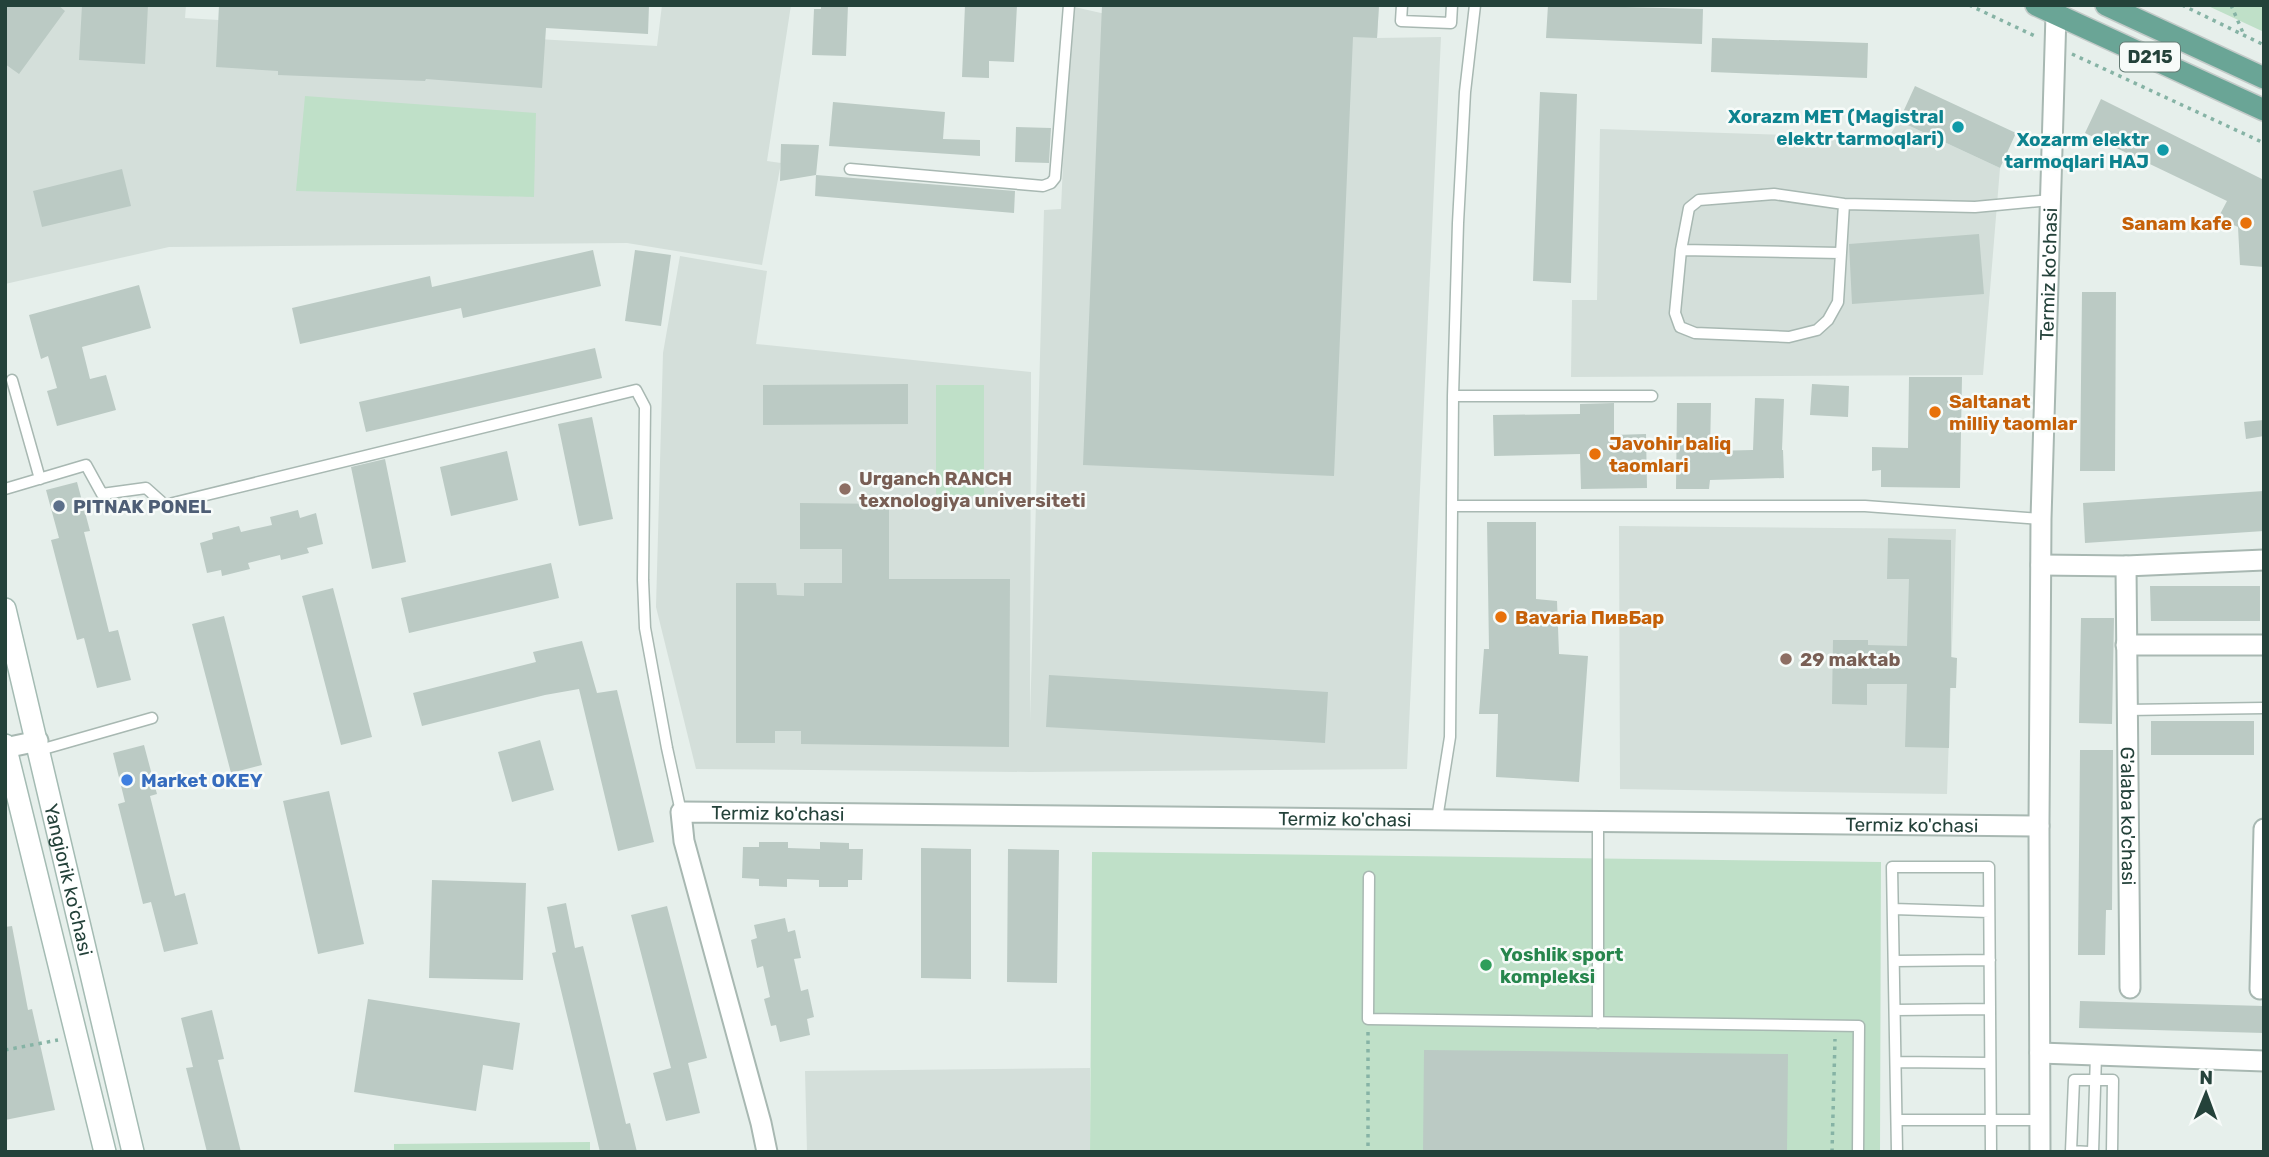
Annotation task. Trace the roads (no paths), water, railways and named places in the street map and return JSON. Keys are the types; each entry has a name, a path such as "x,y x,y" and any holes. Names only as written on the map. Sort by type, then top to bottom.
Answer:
{"main road":[{"name":"D215","path":"2036,5 2264,110"},
{"name":"D215","path":"2106,5 2264,78"},
{"name":"Yangiorik ko'chasi","path":"5,609 133,1152"},
{"name":"Yangiorik ko'chasi","path":"5,747 106,1152"},
{"path":"75,1028 100,1013"}],"street":[{"name":"Termiz ko'chasi","path":"2040,1152 2041,519 2056,14"},
{"path":"2041,565 2126,566 2264,560"},
{"name":"G'alaba ko'chasi","path":"2126,566 2130,988"},
{"path":"2126,645 2264,645"},
{"path":"5,747 39,746"},
{"name":"Termiz ko'chasi","path":"681,812 2039,827"},
{"path":"681,812 684,841 767,1152"},
{"path":"2260,989 2264,829"},
{"path":"2040,1053 2264,1061"}],"lane":[{"path":"850,169 1043,186 1051,183 1055,178 1069,5"},
{"path":"1402,5 1401,21 1451,23 1451,5"},
{"path":"1437,819 1450,737 1453,397 1458,223 1465,92 1475,5"},
{"path":"1844,204 1838,302 1828,320 1817,330 1789,337 1695,333 1680,327 1675,313 1681,250 1689,208 1699,200 1774,194 1844,204 1975,207 2050,200"},
{"path":"1681,250 1840,253"},
{"path":"12,380 40,479"},
{"path":"5,489 86,465 102,494 146,488 165,505 636,390 645,407 645,628 681,812"},
{"path":"1453,397 1652,396"},
{"path":"1452,506 1865,506 2041,519"},
{"path":"2126,710 2264,708"},
{"path":"39,746 152,718"},
{"path":"1598,821 1598,1023"},
{"path":"1898,1152 1892,867 1989,867 1991,1152"},
{"path":"1369,877 1368,1019 1859,1026 1858,1152"},
{"path":"1893,909 1989,912"},
{"path":"1894,961 1990,960"},
{"path":"1895,1010 1990,1009"},
{"path":"2096,1055 2095,1080 2091,1152 2071,1151 2074,1080 2095,1080 2113,1080 2112,1152"},
{"path":"1896,1062 1990,1063"},
{"path":"1897,1121 2040,1120"}],"place":[{"name":"Xorazm MET (Magistral elektr tarmoqlari)","path":"1958,127"},
{"name":"Xozarm elektr tarmoqlari HAJ","path":"2163,150"},
{"name":"Sanam kafe","path":"2246,223"},
{"name":"Saltanat milliy taomlar","path":"1935,412"},
{"name":"Javohir baliq taomlari","path":"1595,454"},
{"name":"Urganch RANCH texnologiya universiteti","path":"845,489"},
{"name":"PITNAK PONEL","path":"59,506"},
{"name":"Bavaria ПивБар","path":"1501,617"},
{"name":"29 maktab","path":"1786,659"},
{"name":"Market OKEY","path":"127,780"},
{"name":"Yoshlik sport kompleksi","path":"1486,965"}]}
